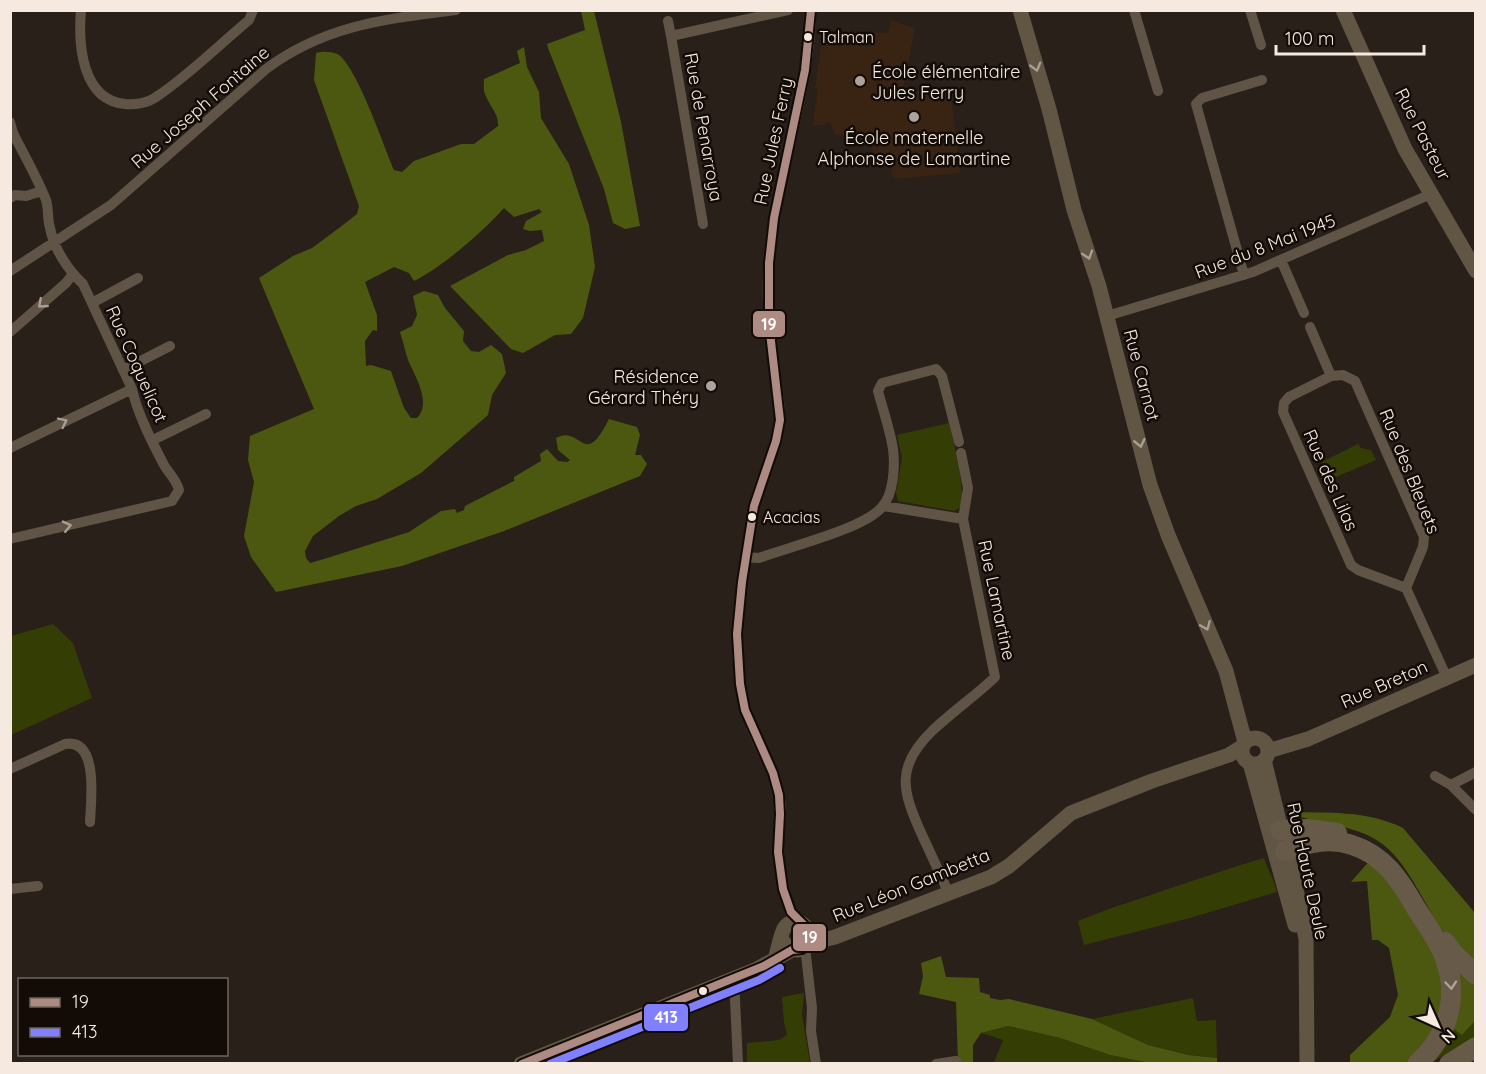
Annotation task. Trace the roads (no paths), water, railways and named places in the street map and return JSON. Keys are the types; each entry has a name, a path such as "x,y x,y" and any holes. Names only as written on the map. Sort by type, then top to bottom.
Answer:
{"highway":[{"path":"1274,831 1295,828 1329,831 1357,839 1380,850 1406,880 1449,948 1476,975"},
{"path":"1285,851 1324,840 1351,844 1364,849 1385,863 1402,884 1441,949 1452,984 1451,1001 1443,1030 1434,1045 1417,1064"},
{"path":"1449,1064 1476,1047"}],"main road":[{"name":"Rue Carnot","path":"1020,10 1074,210 1107,316 1150,485 1168,535 1226,671 1250,752"},
{"name":"Rue Pasteur","path":"1347,12 1405,149 1476,271"},
{"name":"Rue Breton","path":"1250,752 1308,739 1476,665"},
{"name":"Rue Haute Deule","path":"1250,752 1259,798 1285,851 1306,939 1308,1064"},
{"name":"Rue Haute Deule","path":"1250,752 1274,831 1298,939 1300,1064"},
{"name":"Rue Léon Gambetta","path":"521,1064 764,966 775,959 949,894 998,873 1071,813 1152,781 1250,752"},
{"path":"775,959 783,932 794,922 804,925 810,935 802,950 785,946 783,932"},
{"name":"Rue Léon Gambetta","path":"804,925 829,939"}],"street":[{"path":"81,10 79,28 83,57 89,77 98,93 106,98 115,103 134,105 155,98 249,20 253,10"},
{"name":"Rue Joseph Fontaine","path":"10,271 111,205 266,69 290,52 312,40 359,24 456,10"},
{"name":"Rue de Penarroya","path":"671,36 788,10"},
{"name":"Rue Jules Ferry","path":"804,925 790,910 781,874 778,847 781,808 779,792 766,755 746,714 739,677 736,627 757,489 775,444 780,420 767,270 773,221 808,54 811,10"},
{"path":"1134,10 1158,91"},
{"path":"1250,10 1261,45"},
{"name":"Rue de Penarroya","path":"668,21 703,224"},
{"path":"1244,275 1196,104 1202,98 1262,80"},
{"path":"10,122 50,212 49,226 54,242"},
{"path":"10,198 15,195 26,196 42,191"},
{"name":"Rue du 8 Mai 1945","path":"1107,316 1244,275 1431,194"},
{"name":"Rue Coquelicot","path":"10,539 172,501 179,490 176,480 166,468 136,405 132,389 83,284 73,274 54,242"},
{"path":"1281,260 1304,313"},
{"path":"10,332 66,283 73,274"},
{"path":"92,303 138,278"},
{"path":"1310,327 1331,376"},
{"path":"123,370 170,346"},
{"path":"746,556 759,558 838,531 873,515 884,506 890,490 894,465 893,449 878,391 882,383 936,369 942,376 968,488 963,519 884,506"},
{"name":"Rue des Bleuets","path":"1331,376 1343,375 1354,381 1424,537 1424,547 1406,588"},
{"name":"Rue des Lilas","path":"1331,376 1289,397 1284,403 1283,412 1351,565 1358,570 1406,588"},
{"path":"10,448 132,389"},
{"path":"153,440 206,414"},
{"name":"Rue Lamartine","path":"949,894 908,804 905,780 908,765 925,738 995,677 963,519"},
{"path":"1406,588 1447,678"},
{"path":"10,769 65,744 76,744 83,748 91,767 90,822"},
{"path":"1451,785 1476,772"},
{"path":"1435,776 1451,785 1476,810"},
{"path":"10,889 38,886"},
{"path":"783,932 790,910"},
{"path":"802,950 812,1008 811,1031 816,1064"},
{"path":"734,978 738,1064"},
{"path":"936,1064 956,1061"}],"place":[{"name":"Talman","path":"808,37"},
{"name":"École élémentaire Jules Ferry","path":"860,81"},
{"name":"École maternelle Alphonse de Lamartine","path":"914,117"},
{"name":"Résidence Gérard Théry","path":"711,386"},
{"name":"Acacias","path":"752,517"}]}
